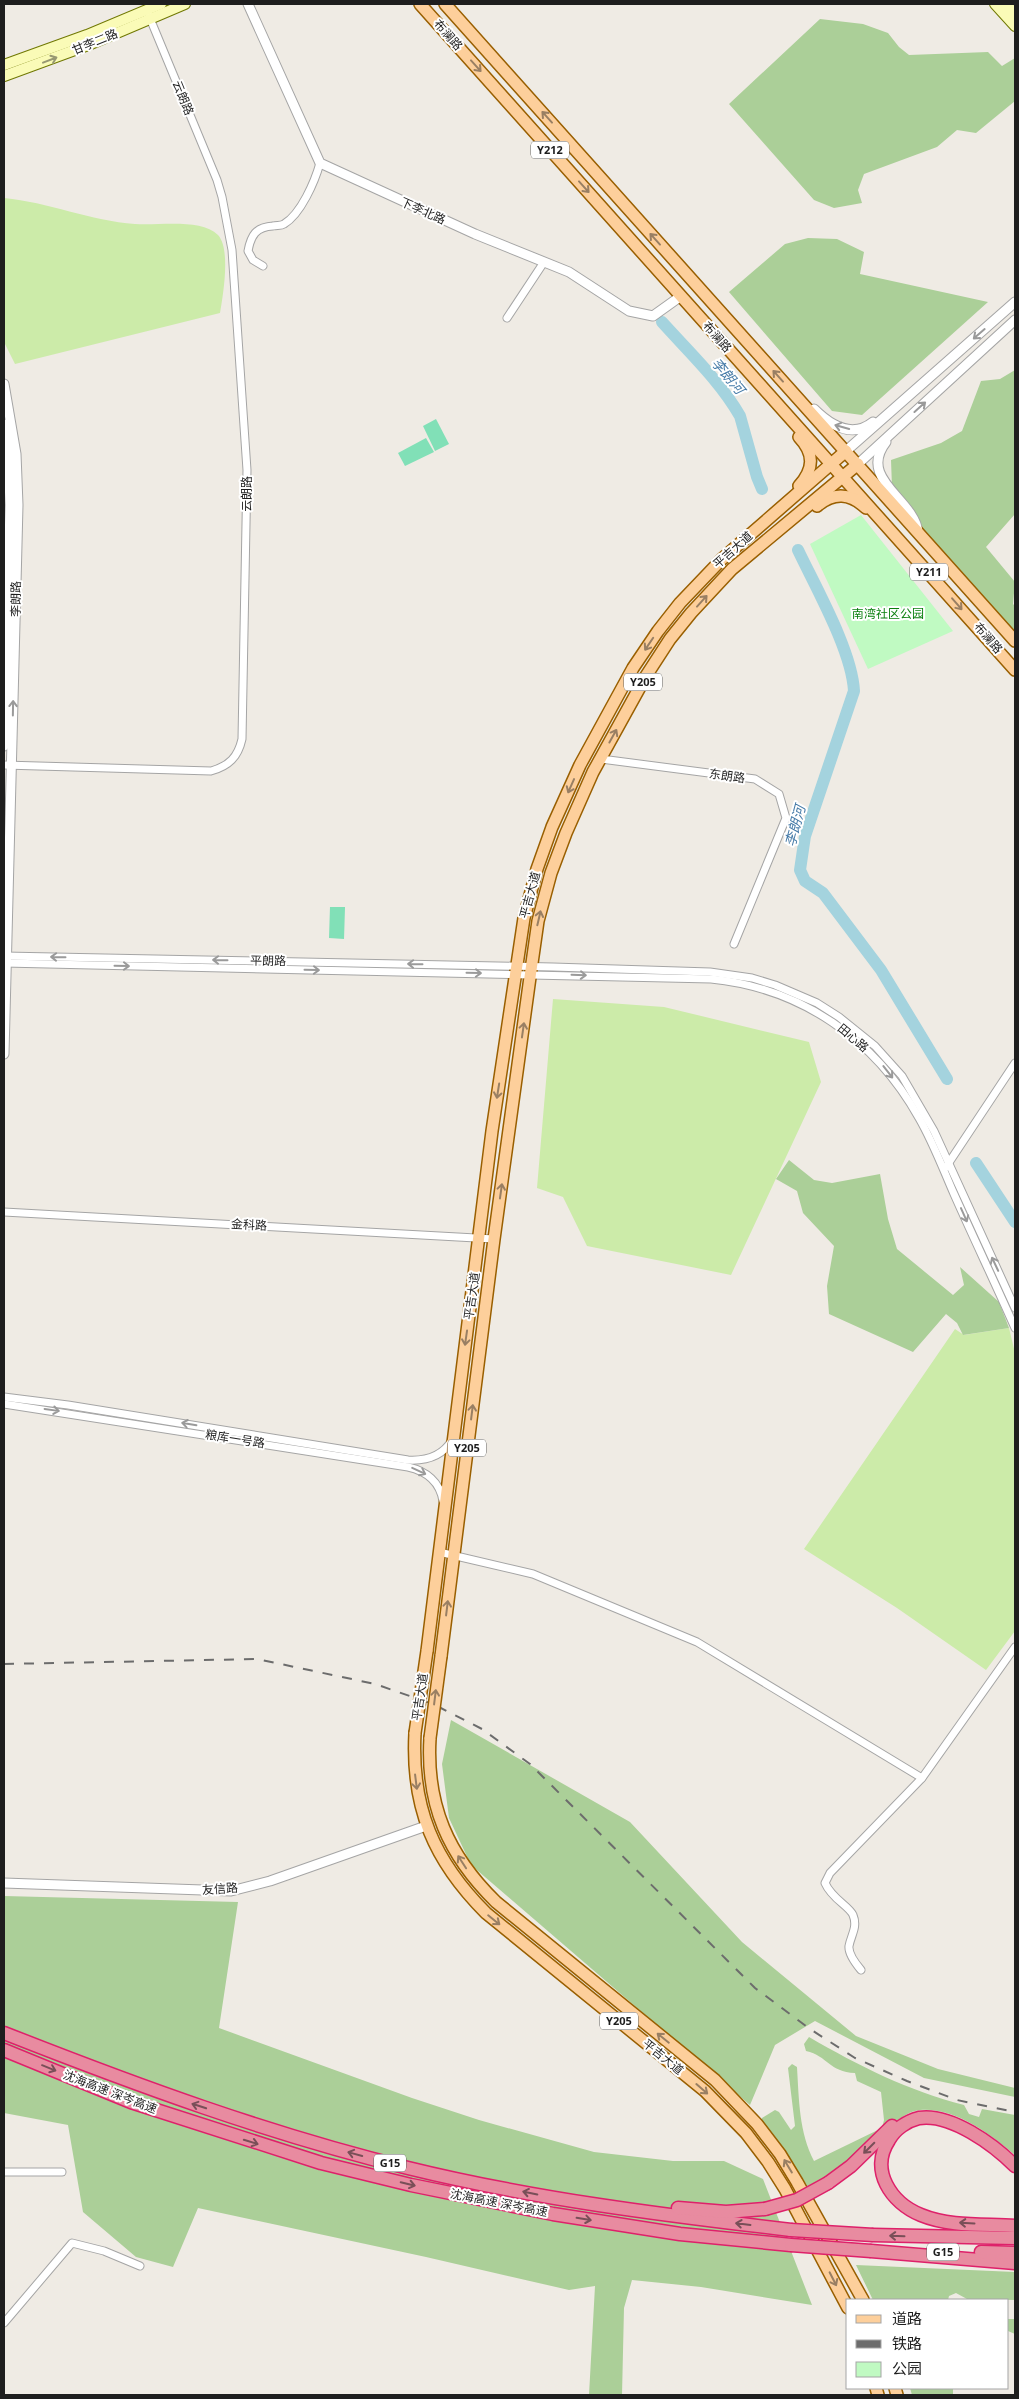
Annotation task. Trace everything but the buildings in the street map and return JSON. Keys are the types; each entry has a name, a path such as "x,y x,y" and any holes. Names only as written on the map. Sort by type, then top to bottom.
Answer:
{"highway":[{"name":"沈海高速 深岑高速","path":"4,2033 132,2084 348,2152 409,2168 556,2198 681,2217 791,2230 873,2235 1015,2238"},
{"name":"沈海高速 深岑高速","path":"4,2050 131,2102 321,2164 411,2185 553,2214 680,2234 791,2245 872,2251 1015,2252"},
{"path":"556,2198 726,2212 765,2209 797,2200 828,2183 851,2166 886,2130 907,2116 917,2113 936,2113 962,2121 997,2142 1015,2157"},
{"path":"1015,2166 977,2136 947,2122 926,2118 910,2122 892,2134 886,2145 880,2166 886,2186 894,2196 909,2209 920,2215 942,2221 1015,2226"},
{"path":"872,2251 1015,2262"}],"main road":[{"name":"甘李二路","path":"4,76 91,44 148,15 161,4"},
{"name":"甘李二路","path":"4,65 87,35 185,4"},
{"name":"布澜路","path":"420,4 766,392 844,475 1015,670"},
{"name":"布澜路","path":"445,4 1015,641"},
{"path":"995,4 1015,26"},
{"path":"1006,4 1015,14"},
{"path":"766,392 768,401 807,446 811,464 804,479 776,512"},
{"name":"平吉大道","path":"846,451 722,559 658,631 634,668 580,765 552,828 537,869 524,918 515,970 444,1506 415,1734 414,1760 416,1785 425,1823 452,1873 468,1895 486,1913 705,2091 746,2133 785,2189 846,2304"},
{"name":"平吉大道","path":"858,464 732,569 691,613 670,639 646,676 601,759 566,833 551,873 538,921 494,1239 430,1738 430,1783 442,1825 464,1865 479,1885 496,1902 714,2080 757,2124 780,2154 797,2182 862,2299"},
{"path":"780,528 798,522 829,497 843,495 860,503 887,524"}],"street":[{"path":"248,4 320,163 315,180 290,219 283,225 259,229 252,234 248,251 253,260 263,266"},
{"name":"云朗路","path":"8,765 211,770 224,767 233,760 240,750 242,739 247,470 232,250 217,180 148,15"},
{"name":"下李北路","path":"320,163 475,234 583,280 619,305 641,314 653,316 680,296"},
{"path":"507,318 544,262"},
{"name":"平吉大道","path":"846,451 1015,302"},
{"name":"平吉大道","path":"858,464 1015,320"},
{"name":"李朗路","path":"4,384 16,454 10,534 4,746"},
{"path":"800,402 813,408 834,426 846,430 869,425 900,404"},
{"name":"李朗路","path":"4,424 10,479 4,1054"},
{"path":"902,424 884,445 878,460 878,472 916,521 918,532"},
{"name":"东朗路","path":"601,759 755,780 779,794 786,818 734,944"},
{"name":"平朗路","path":"5,960 531,970"},
{"name":"田心路","path":"531,970 730,974 775,985 804,998 845,1021 889,1061 915,1097 1015,1308"},
{"name":"田心路","path":"531,970 730,981 774,993 814,1009 854,1038 884,1066 920,1119 1015,1328"},
{"path":"944,1170 1015,1063"},
{"name":"金科路","path":"4,1212 494,1239"},
{"name":"粮库一号路","path":"4,1397 68,1405 408,1460 428,1459 437,1455 449,1445 453,1438"},
{"name":"粮库一号路","path":"4,1404 408,1467 425,1473 433,1480 439,1487 444,1506"},
{"path":"439,1552 533,1574 697,1642 922,1778"},
{"path":"861,1970 852,1958 849,1947 855,1926 853,1914 836,1900 825,1883 830,1873 922,1778 1015,1647"},
{"name":"友信路","path":"4,1878 229,1886 425,1823"},
{"name":"友信路","path":"4,1883 231,1891 270,1881 425,1823"},
{"path":"4,2172 62,2172"},
{"path":"4,2323 72,2243 104,2251 140,2266"}],"green space":[{"path":"820,19 863,24 888,33 899,47 909,55 988,52 1002,66 1015,58 1015,101 976,133 957,130 937,147 864,174 858,190 862,203 834,208 814,200 729,104"},
{"path":"4,198 37,203 86,216 119,222 179,224 201,226 210,230 218,235 224,251 225,272 220,313 15,364 4,342"},
{"path":"808,238 837,239 864,252 860,274 988,302 862,415 832,411 729,292 785,244"},
{"path":"1015,370 1015,514 986,547 1015,582 1013,604 1015,606 1015,636 897,503 892,487 891,460 941,443 962,431 981,381 1000,379"},
{"path":"436,419 449,444 435,451 423,426"},
{"path":"426,438 434,452 405,466 398,453"},
{"name":"南湾社区公园","path":"861,515 953,631 868,669 810,544"},
{"path":"330,907 345,907 344,939 329,938"},
{"path":"553,999 664,1007 809,1042 821,1082 731,1275 587,1246 563,1197 537,1188"},
{"path":"789,1160 814,1180 832,1183 880,1174 888,1219 897,1249 953,1295 964,1285 960,1267 999,1302 1009,1328 963,1335 957,1323 946,1314 913,1352 829,1314 827,1286 834,1246 803,1213 797,1191 776,1179"},
{"path":"1009,1328 1015,1353 1015,1631 986,1670 897,1608 804,1549 955,1329 964,1335"},
{"path":"451,1720 630,1822 742,1942 856,2036 938,2069 1015,2088 1015,2097 924,2078 815,2021 775,2045 750,2105 471,1865 449,1818 442,1764"},
{"path":"4,1896 238,1902 219,2028 412,2098 479,2120 594,2152 673,2161 724,2161 763,2179 812,2305 701,2287 632,2280 624,2308 622,2395 589,2395 595,2286 569,2290 198,2208 173,2267 136,2257 83,2212 68,2125 4,2113"},
{"path":"809,2037 885,2077 924,2093 964,2105 969,2114 979,2117 982,2109 1015,2115 1015,2155 995,2139 959,2117 933,2110 920,2110 905,2115 892,2124 813,2195 782,2146 762,2121 762,2118 775,2110 779,2112 791,2130 795,2126 788,2068 792,2064 797,2067 799,2104 805,2139 814,2161 882,2128 884,2120 881,2092 857,2081 855,2073 839,2070 819,2056 806,2051 804,2044"},
{"path":"856,2265 1015,2272 1015,2300 967,2299 956,2293 949,2296 948,2299 873,2299"},
{"path":"1009,2319 1015,2319 1015,2334 1009,2331"},
{"path":"910,2389 953,2389 953,2395 912,2395"}],"waterway":[{"name":"李朗河","path":"662,322 714,379 740,416 762,489"},
{"name":"李朗河","path":"798,550 840,639 852,675 854,691 805,836 800,870 805,881 823,893 881,970 947,1079"},
{"name":"李朗河","path":"976,1163 1015,1222"}],"railway":[{"path":"4,1664 257,1659 375,1684 433,1704 482,1729 530,1764 755,1988 810,2029 855,2058 907,2081 957,2100 1015,2112"}]}
